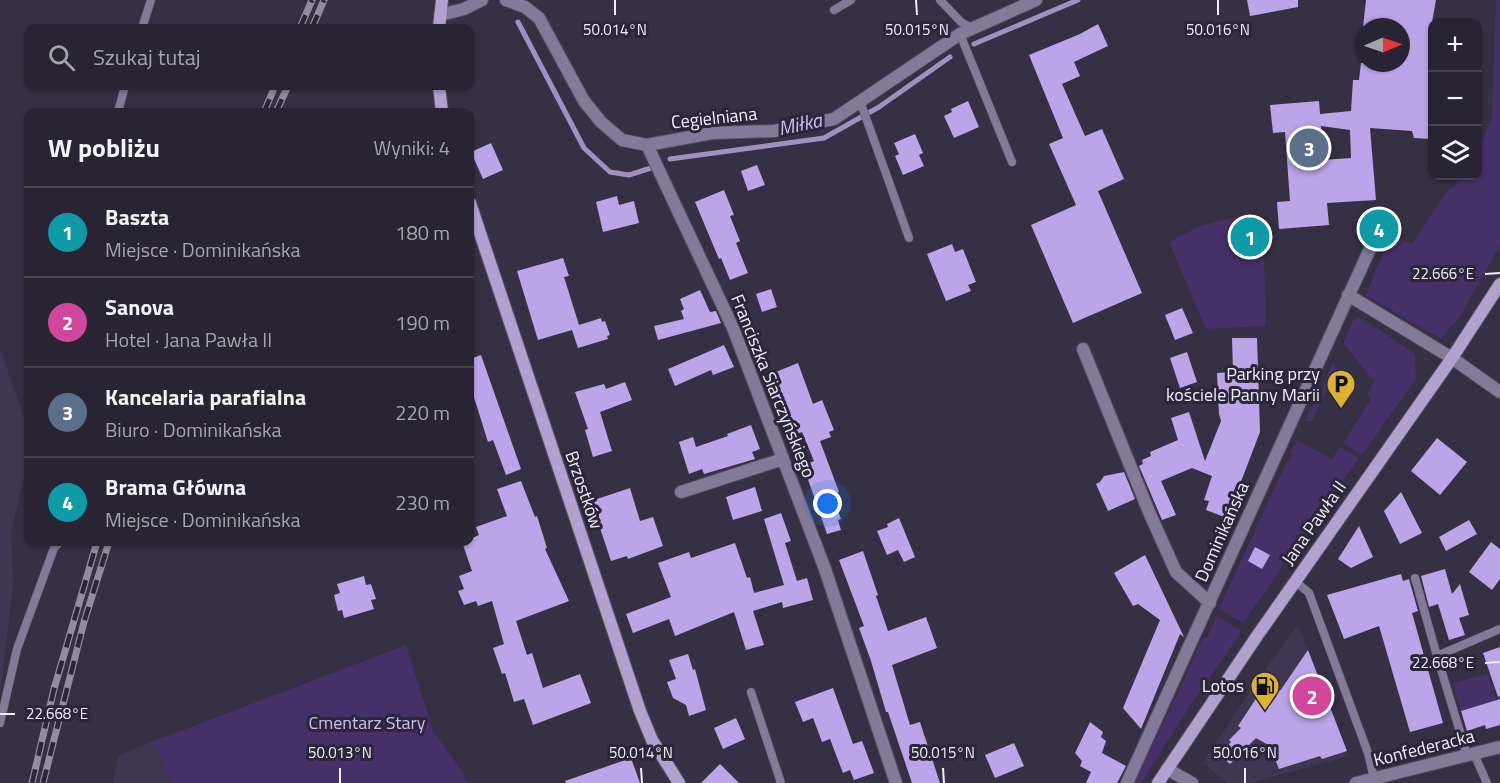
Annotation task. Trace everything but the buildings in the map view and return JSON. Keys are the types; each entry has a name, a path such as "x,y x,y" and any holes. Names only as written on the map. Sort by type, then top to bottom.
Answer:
{"street":[{"path":"439,24 442,0"},
{"path":"440,15 464,9 482,0"},
{"name":"Cegielniana","path":"506,0 525,7 539,18 584,101 601,122 622,140 647,145 712,133 774,131 834,119 861,104 960,34 1036,0"},
{"path":"439,90 442,108"},
{"name":"Franciszka Siarczyńskiego","path":"647,145 733,328 825,570 896,783"},
{"name":"Brzostków","path":"474,215 640,711 652,740 679,783"},
{"name":"Dominikańska","path":"1127,783 1379,229"},
{"name":"Jana Pawła II","path":"1158,783 1295,581 1452,358 1500,284"},
{"path":"1348,295 1452,358 1500,392"},
{"path":"1083,349 1149,512 1176,572 1210,603"},
{"path":"681,492 783,459"},
{"name":"Konfederacka","path":"1356,783 1500,747"},
{"path":"1167,769 1192,783"}],"lane":[{"path":"143,24 151,0"},
{"path":"834,10 851,0"},
{"path":"940,0 961,22 972,28"},
{"path":"960,34 1012,162"},
{"path":"119,108 124,90"},
{"path":"861,104 909,238"},
{"path":"0,723 17,649 55,546"},
{"path":"1415,578 1437,656 1471,755 1487,783"},
{"path":"1295,581 1310,593 1368,753 1374,778"},
{"path":"1437,656 1500,629"},
{"path":"751,692 780,783"}],"shaded area":[{"path":"0,348 24,418 24,478 11,531 13,585 0,694"},
{"path":"1298,625 1349,756 1251,783 1227,783 1203,763 1263,672"},
{"path":"154,741 171,783 113,783 119,755"}],"green space":[{"path":"1496,0 1500,0 1500,245 1461,315 1441,339 1366,295 1384,251 1390,250 1399,238 1412,244 1444,195 1461,180 1482,180 1482,141 1492,117"},
{"path":"1241,216 1231,234 1231,247 1242,257 1264,255 1266,326 1206,329 1169,242 1202,225"},
{"path":"1357,317 1415,354 1416,379 1362,455 1343,443 1371,399 1367,394 1374,381 1343,343"},
{"path":"1333,362 1337,368 1312,421 1305,421"},
{"path":"1297,440 1332,459 1340,447 1359,458 1243,623 1219,609 1287,461 1289,462 1292,455 1290,453"},
{"path":"1216,616 1242,631 1141,783 1134,783 1203,637 1207,638"},
{"name":"Cmentarz Stary","path":"406,645 433,731 464,774 467,783 171,783 154,741"},
{"path":"1488,674 1496,700 1461,711 1453,683"}],"waterway":[{"name":"Miłka","path":"974,44 1078,0"},
{"name":"Miłka","path":"518,22 584,148 610,172 629,175 654,167"},
{"name":"Miłka","path":"670,159 824,138 879,107 950,57"}],"railway":[{"path":"302,24 312,0"},
{"path":"314,24 324,0"},
{"path":"266,108 273,90"},
{"path":"278,108 286,90"},
{"path":"32,783 54,689 96,546"},
{"path":"43,783 84,622 108,546"}],"place":[{"name":"Kancelaria parafialna","path":"1309,148"},
{"name":"Brama Główna","path":"1379,229"},
{"name":"Baszta","path":"1250,237"},
{"name":"Parking przy kościele Panny Marii","path":"1341,410"},
{"name":"Sanova","path":"1312,696"},
{"name":"Lotos","path":"1265,712"}]}
